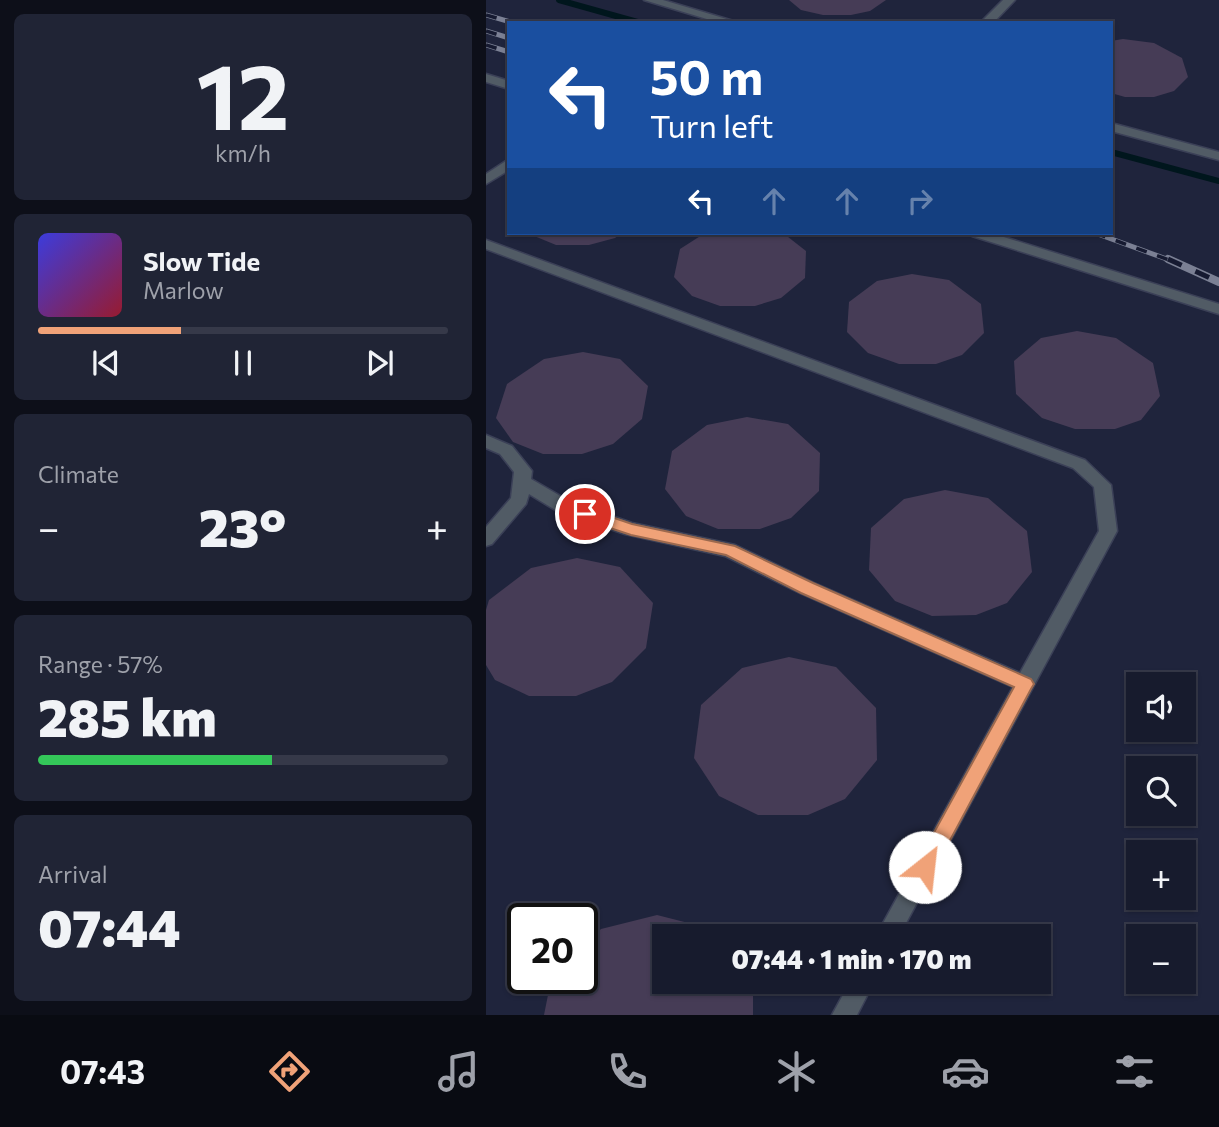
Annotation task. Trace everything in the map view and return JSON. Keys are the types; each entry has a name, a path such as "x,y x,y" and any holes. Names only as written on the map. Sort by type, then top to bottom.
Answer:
{"lane":[{"path":"650,0 727,21"},
{"path":"988,21 1009,0"},
{"path":"486,78 507,84"},
{"path":"1113,128 1219,156"},
{"path":"486,180 507,164"},
{"path":"983,235 1219,309"},
{"path":"486,244 1079,464 1102,485 1108,531 894,924"},
{"path":"486,441 506,450 523,471 520,500 486,539"},
{"path":"522,482 563,506 631,529 729,550 807,588 1025,684"},
{"path":"844,1015 855,994"}],"building":[{"path":"789,0 886,0 870,11 851,15 823,15 801,10"},
{"path":"1123,39 1154,43 1182,58 1188,77 1174,91 1154,97 1125,97 1113,94 1113,41"},
{"path":"532,235 619,235 589,245 556,245"},
{"path":"702,235 786,235 806,251 805,278 781,298 755,306 720,306 692,296 674,277 680,249"},
{"path":"912,274 949,280 981,304 984,333 962,355 936,364 899,364 868,353 847,332 849,302 877,281"},
{"path":"1077,331 1116,338 1153,363 1160,396 1141,420 1115,429 1075,429 1042,418 1016,394 1014,361 1041,338"},
{"path":"583,352 620,359 648,386 642,419 613,444 582,454 543,454 513,442 496,418 507,384 544,359"},
{"path":"747,417 788,424 820,453 819,491 791,518 760,529 718,529 686,516 665,489 672,451 707,425"},
{"path":"945,490 988,498 1027,531 1032,572 1007,603 976,615 932,616 895,601 869,570 871,528 904,499"},
{"path":"577,558 620,567 653,603 646,648 612,682 576,696 529,696 495,680 486,665 486,610 489,600 531,568"},
{"path":"789,657 836,667 876,708 877,760 845,799 808,815 758,815 719,796 694,758 701,705 742,668"},
{"path":"657,915 692,924 652,924 652,994 753,994 753,1015 544,1015 548,994 598,994 598,932"}],"waterway":[{"path":"559,0 634,21"},
{"path":"1113,153 1219,181"}],"railway":[{"path":"486,15 507,21"},
{"path":"486,31 507,37"},
{"path":"486,45 507,51"},
{"path":"1100,235 1172,261"},
{"path":"1168,259 1219,282"}],"route":[{"path":"585,514 631,529 729,550 807,588 1025,684 925,867"}]}
